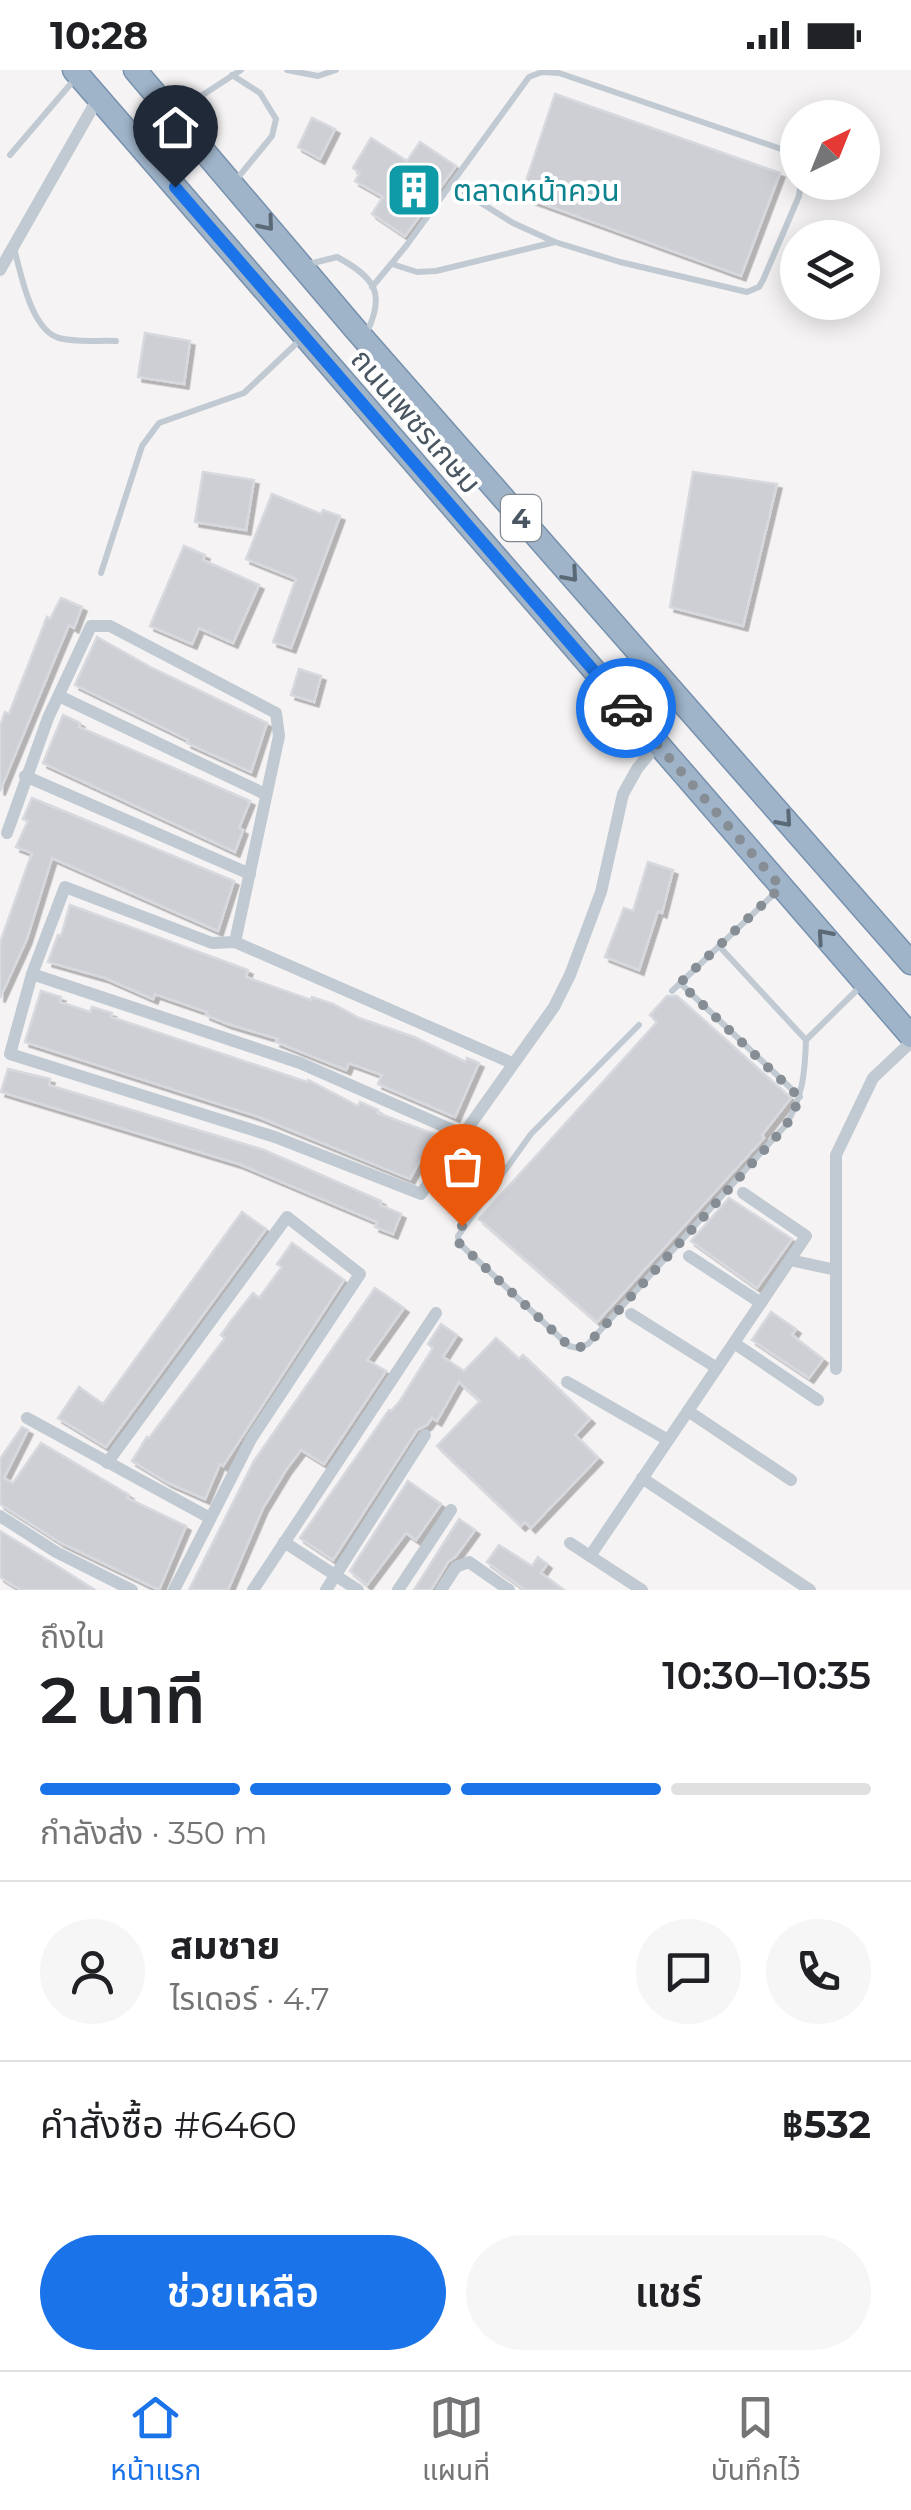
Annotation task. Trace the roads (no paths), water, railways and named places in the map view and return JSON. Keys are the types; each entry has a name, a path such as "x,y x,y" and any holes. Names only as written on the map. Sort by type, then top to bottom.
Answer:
{"highway":[{"name":"ถนนเพชรเกษม","path":"135,70 911,964"},
{"name":"ถนนเพชรเกษม","path":"76,73 911,1039"}],"street":[{"path":"0,270 98,98"},
{"path":"7,833 26,776 91,626 110,626 276,714 278,736 235,942"},
{"path":"59,696 266,794"},
{"path":"512,1063 235,942 212,943 65,887 32,974 10,1054 275,1137 421,1194 554,1007 601,892 623,794 637,768 657,744"},
{"path":"26,776 250,874"},
{"path":"32,974 300,1063 464,1135"},
{"path":"836,1369 836,1155 872,1078 911,1039"},
{"path":"590,1556 806,1236 743,1193"},
{"path":"107,1463 288,1217 360,1274 251,1439 174,1590"},
{"path":"688,1256 761,1303"},
{"path":"790,1260 836,1270"},
{"path":"253,1590 436,1313"},
{"path":"631,1314 717,1368"},
{"path":"734,1343 818,1400"},
{"path":"568,1382 668,1440"},
{"path":"688,1411 791,1480"},
{"path":"26,1418 210,1518"},
{"path":"326,1590 425,1434"},
{"path":"642,1478 810,1590"},
{"path":"398,1590 450,1510"},
{"path":"0,1516 56,1552 132,1590"},
{"path":"284,1542 358,1590"},
{"path":"570,1543 642,1590"},
{"path":"441,1590 456,1567 469,1562 509,1590"}],"lane":[{"path":"173,114 242,70"},
{"path":"288,70 318,76 336,70"},
{"path":"372,288 529,78 542,72 622,92 780,148"},
{"path":"10,156 76,73"},
{"path":"232,75 260,93 276,119 272,136 232,183"},
{"path":"452,184 513,224 554,242 710,285 753,291 771,263 795,200"},
{"path":"392,264 417,272 436,271 554,242"},
{"path":"14,247 29,298 45,330 69,340 116,341"},
{"path":"303,266 336,257 350,264 372,288 378,304 364,338"},
{"path":"101,573 142,446 152,428 244,393 303,336"},
{"path":"672,991 781,887"},
{"path":"719,946 806,1040"},
{"path":"640,1025 530,1134 458,1236 459,1243 569,1346 578,1348 588,1344 786,1126 805,1077 806,1040 864,982"},
{"path":"680,983 800,1098"}],"place":[{"name":"ตลาดหน้าควน","path":"414,190"}]}
